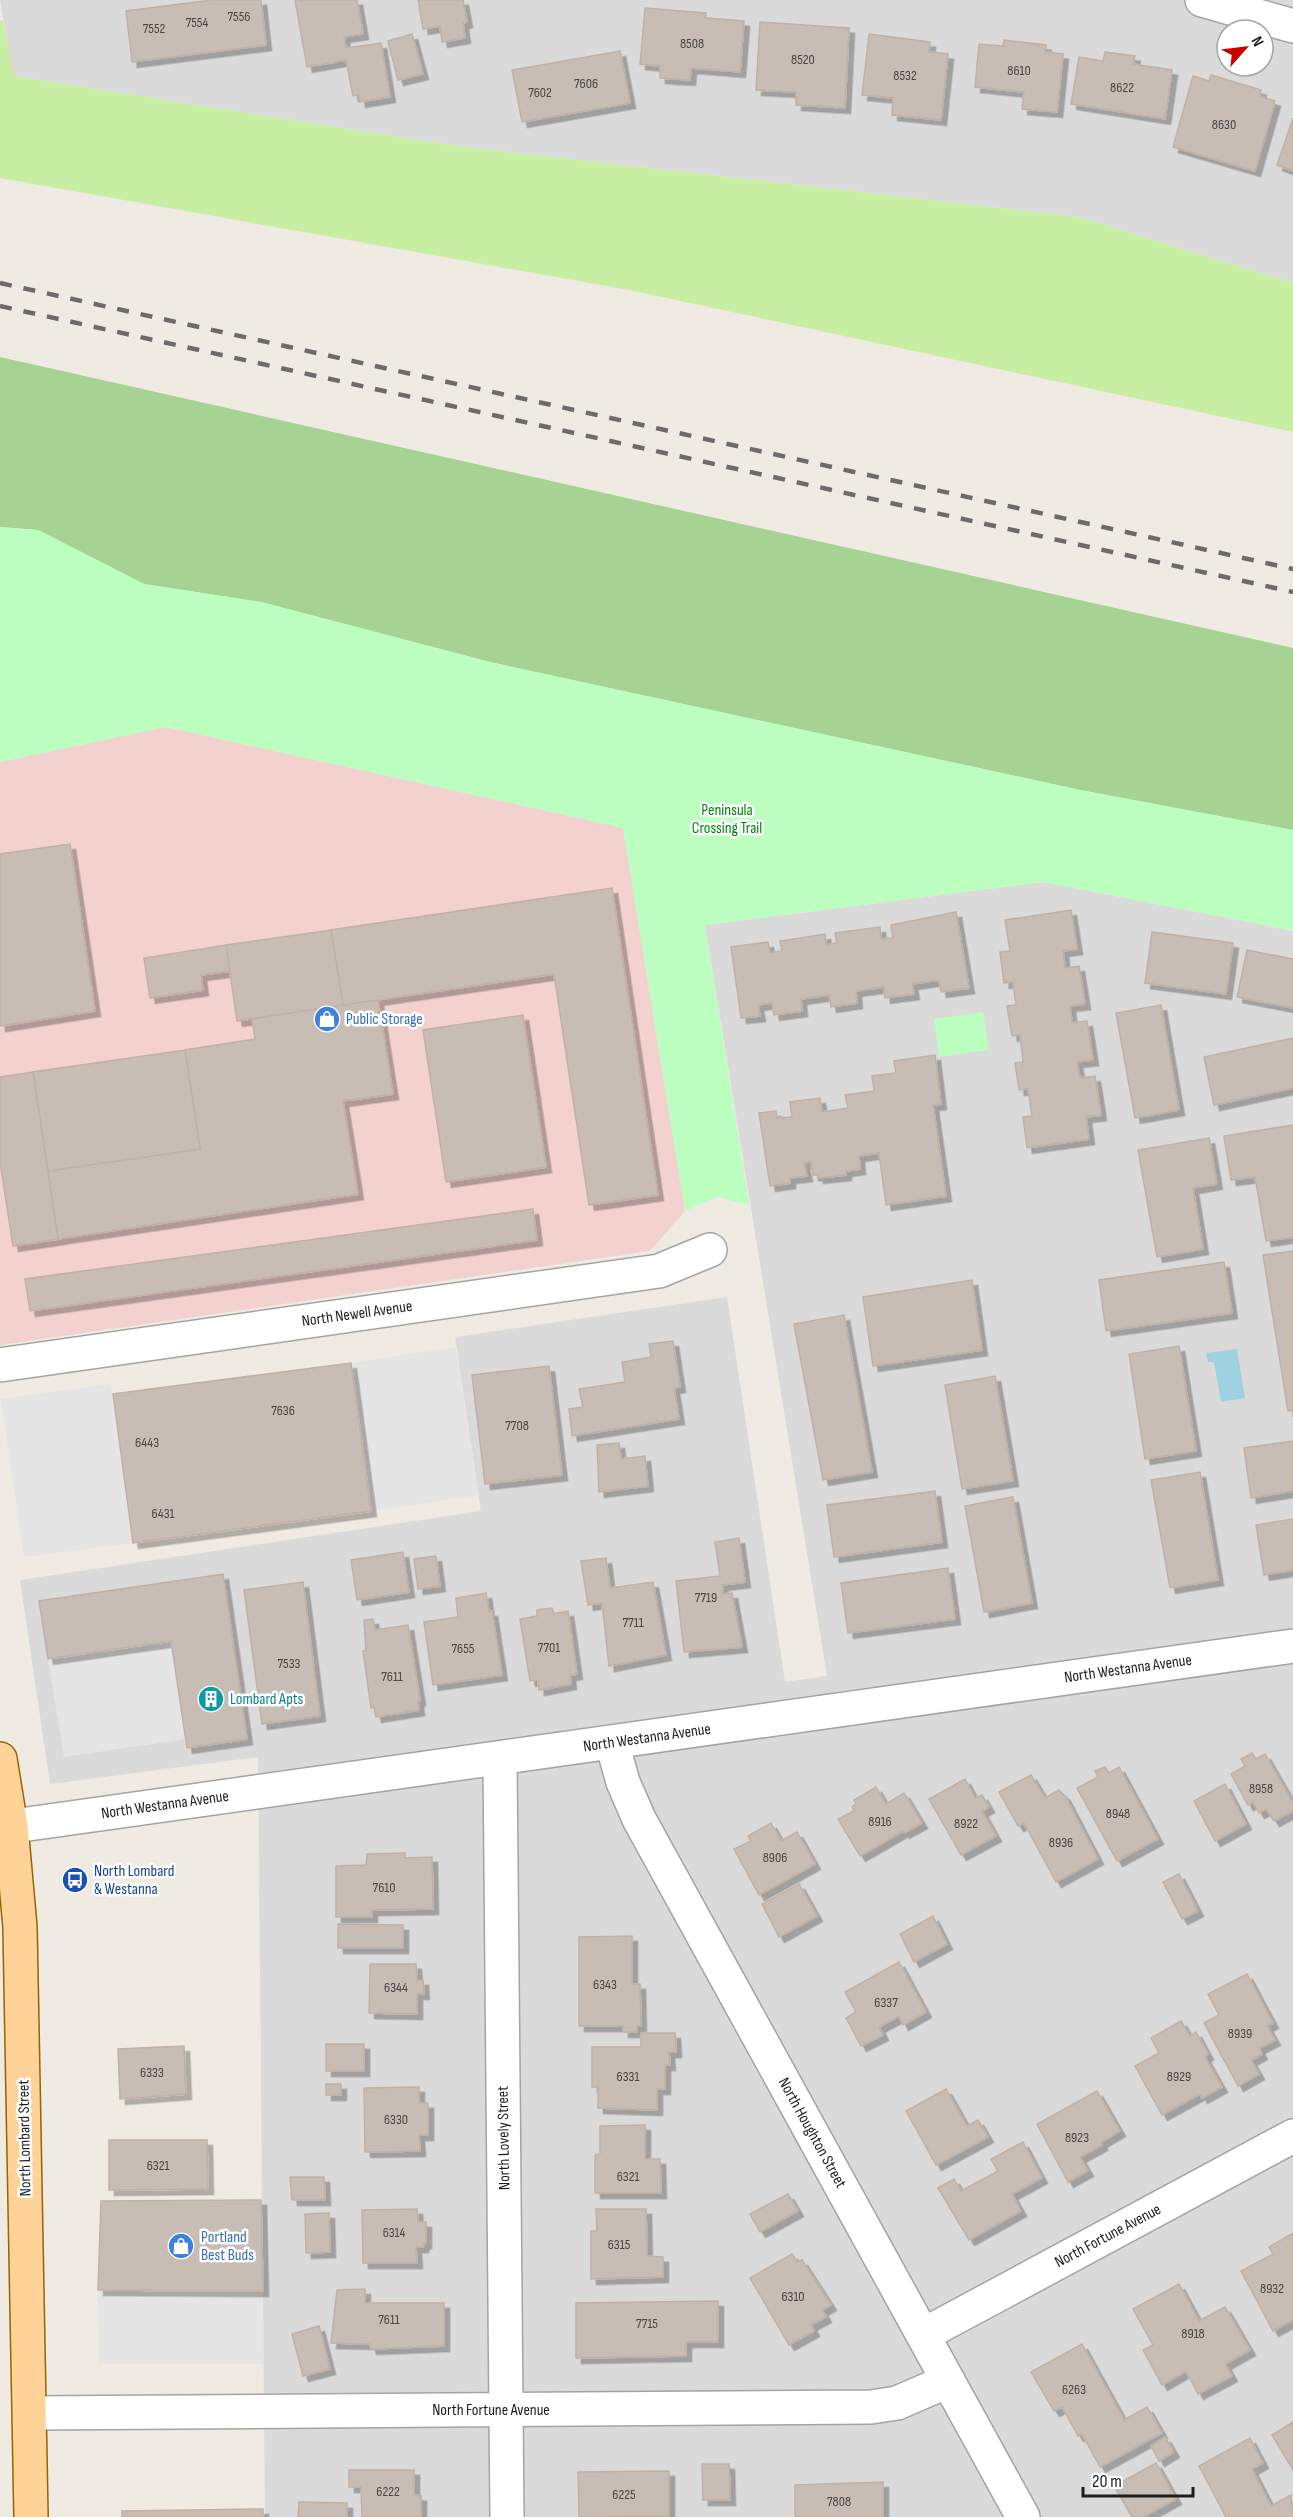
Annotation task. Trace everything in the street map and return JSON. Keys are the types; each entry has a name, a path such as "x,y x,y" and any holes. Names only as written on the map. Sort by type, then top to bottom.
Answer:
{"main road":[{"name":"North Lombard Street","path":"0,1760 5,1828 20,1927 23,2000 31,2517"}],"street":[{"path":"1202,0 1293,26"},
{"name":"North Newell Avenue","path":"0,1365 659,1271 710,1250"},
{"name":"North Westanna Avenue","path":"5,1828 1293,1646"},
{"name":"North Houghton Street","path":"612,1743 623,1782 639,1820 1023,2517"},
{"name":"North Lovely Street","path":"500,1759 507,2517"},
{"name":"North Fortune Avenue","path":"923,2336 1293,2136"},
{"name":"North Fortune Avenue","path":"30,2413 871,2407 897,2403 948,2381"}],"shaded area":[{"path":"0,0 1293,0 1293,283 1079,217 456,146 13,76"},
{"name":"Public Storage","path":"166,727 623,828 685,1211 650,1251 0,1345 0,762"},
{"path":"1044,882 1293,931 1293,2517 265,2517 258,1757 50,1784 20,1580 481,1511 455,1337 727,1297 785,1682 827,1676 705,925"},
{"path":"456,1347 479,1495 371,1511 351,1363"},
{"path":"111,1384 133,1543 24,1557 1,1399"},
{"path":"171,1641 186,1739 64,1757 48,1659"},
{"path":"98,2290 263,2291 263,2364 99,2364"}],"green space":[{"path":"3,20 14,76 456,146 1079,217 1293,283 1293,432 629,290 0,178 0,21"},
{"path":"0,357 1293,648 1293,830 1080,790 490,662 261,602 144,584 38,530 0,527"},
{"name":"Peninsula Crossing Trail","path":"0,527 38,530 144,584 261,602 490,662 1080,790 1293,830 1293,931 1044,882 705,925 749,1205 717,1197 685,1211 623,828 166,727 0,762"},
{"path":"983,1012 989,1050 939,1057 934,1019"}],"water":[{"path":"1237,1349 1245,1398 1221,1402 1214,1362 1208,1362 1206,1353"}],"building":[{"path":"212,0 261,0 266,45 132,62 126,11"},
{"path":"295,0 357,0 363,34 344,37 346,48 381,43 390,97 360,102 359,95 353,96 346,60 307,67"},
{"path":"418,0 463,0 467,22 463,23 465,38 442,42 440,26 423,29"},
{"path":"645,8 706,13 705,18 744,21 740,72 691,68 690,80 660,78 660,66 640,64"},
{"path":"760,22 849,28 845,108 796,105 796,92 756,90"},
{"path":"412,34 423,74 398,80 388,41"},
{"path":"869,34 930,42 929,52 948,54 941,120 892,115 893,98 862,95"},
{"path":"1004,40 1046,45 1045,52 1063,54 1057,112 1022,109 1024,92 975,87 979,44 1003,46"},
{"path":"620,51 630,103 522,122 512,70"},
{"path":"1105,52 1135,56 1133,64 1172,70 1165,119 1071,104 1079,57 1103,61"},
{"path":"1211,75 1261,90 1259,96 1275,101 1255,171 1173,147 1193,76 1209,81"},
{"path":"1293,118 1293,171 1277,165"},
{"path":"70,844 95,1011 0,1026 0,854"},
{"path":"612,888 658,1195 589,1205 554,974 343,1005 331,930"},
{"path":"1071,910 1077,949 1063,951 1065,968 1079,966 1085,1004 1070,1006 1072,1023 1087,1021 1093,1060 1077,1062 1080,1078 1095,1076 1101,1115 1086,1117 1089,1139 1027,1148 1023,1117 1032,1116 1028,1089 1019,1090 1015,1063 1023,1062 1020,1035 1012,1036 1007,1006 1016,1005 1013,982 1004,983 1000,952 1010,951 1005,920"},
{"path":"956,912 969,988 941,992 939,980 912,984 914,994 885,998 884,987 856,991 857,1003 831,1007 829,995 801,999 802,1011 774,1015 772,1003 758,1005 760,1016 741,1018 731,947 768,942 770,953 782,951 780,941 825,934 826,945 837,943 835,933 880,927 881,939 893,938 891,925"},
{"path":"331,930 343,1005 237,1021 226,945"},
{"path":"1152,932 1233,943 1226,994 1145,983"},
{"path":"226,945 230,971 201,975 203,990 150,998 144,958"},
{"path":"1247,950 1293,959 1293,1008 1237,997"},
{"path":"378,1000 393,1094 343,1101 358,1194 58,1239 48,1171 200,1149 185,1050 255,1039 252,1019"},
{"path":"1161,1005 1179,1110 1135,1118 1116,1013"},
{"path":"523,1015 546,1167 446,1182 423,1030"},
{"path":"1293,1038 1293,1088 1214,1105 1204,1057"},
{"path":"185,1050 200,1149 48,1171 33,1072"},
{"path":"935,1055 941,1104 933,1105 946,1196 886,1205 879,1153 859,1156 860,1169 846,1171 846,1175 818,1178 818,1175 813,1175 811,1162 804,1163 807,1176 790,1178 790,1183 770,1186 759,1113 776,1111 777,1118 792,1117 790,1102 820,1098 822,1112 848,1108 845,1095 874,1091 872,1076 896,1073 894,1061"},
{"path":"33,1072 58,1239 13,1246 0,1162 0,1077"},
{"path":"1293,1125 1293,1237 1266,1241 1255,1177 1231,1180 1224,1136"},
{"path":"1209,1138 1217,1184 1193,1188 1203,1249 1157,1257 1138,1150"},
{"path":"533,1209 537,1240 30,1311 25,1279"},
{"path":"1293,1251 1293,1410 1288,1411 1263,1255"},
{"path":"1224,1262 1232,1313 1106,1331 1099,1280"},
{"path":"972,1280 982,1350 873,1366 863,1297"},
{"path":"844,1315 872,1472 823,1480 794,1324"},
{"path":"673,1341 680,1387 674,1388 679,1419 572,1436 569,1409 583,1407 579,1389 625,1382 622,1362 651,1357 649,1344"},
{"path":"1179,1346 1196,1451 1145,1459 1129,1354"},
{"path":"351,1363 371,1511 133,1543 113,1394"},
{"path":"549,1366 562,1475 485,1484 472,1375"},
{"path":"995,1376 1013,1481 962,1489 945,1385"},
{"path":"1293,1441 1293,1491 1251,1498 1244,1448"},
{"path":"619,1443 621,1459 645,1456 648,1486 599,1492 597,1445"},
{"path":"1200,1472 1218,1580 1170,1588 1151,1480"},
{"path":"935,1491 942,1542 834,1557 827,1505"},
{"path":"1013,1497 1032,1603 984,1612 965,1506"},
{"path":"1293,1519 1293,1570 1264,1575 1256,1525"},
{"path":"739,1538 745,1582 722,1585 723,1594 732,1593 742,1647 684,1652 676,1581 720,1576 715,1542"},
{"path":"403,1552 409,1592 357,1600 351,1560"},
{"path":"436,1556 440,1586 418,1589 414,1559"},
{"path":"606,1558 610,1588 653,1582 666,1655 609,1666 602,1603 588,1605 581,1561"},
{"path":"948,1568 955,1619 848,1633 841,1583"},
{"name":"Lombard Apts","path":"223,1574 247,1739 187,1748 171,1641 48,1659 39,1601"},
{"path":"303,1582 320,1716 262,1724 244,1590"},
{"path":"486,1593 489,1612 492,1611 502,1675 433,1685 424,1622 458,1617 456,1598"},
{"path":"552,1608 554,1614 568,1611 577,1674 570,1675 571,1684 539,1690 538,1680 530,1681 520,1619 537,1616 537,1610"},
{"path":"373,1619 375,1630 408,1625 420,1700 418,1701 419,1710 376,1717 374,1707 371,1708 363,1651 366,1651 364,1620"},
{"path":"1252,1753 1256,1759 1265,1754 1293,1803 1293,1811 1274,1821 1266,1809 1259,1813 1253,1802 1248,1805 1231,1774 1245,1766 1241,1759"},
{"path":"1105,1767 1109,1773 1119,1767 1158,1839 1117,1861 1077,1788 1098,1777 1095,1771"},
{"path":"1031,1775 1045,1798 1059,1790 1065,1796 1098,1859 1056,1882 1024,1823 1018,1826 999,1792"},
{"path":"965,1779 975,1798 982,1795 989,1807 982,1811 996,1836 961,1855 929,1799"},
{"path":"1225,1784 1246,1824 1215,1841 1194,1801"},
{"path":"876,1787 886,1804 904,1793 922,1823 904,1833 903,1831 860,1856 838,1819 854,1811 852,1807 856,1804 854,1800"},
{"path":"771,1823 781,1841 797,1832 815,1864 759,1895 734,1849 751,1841 748,1836"},
{"path":"405,1853 405,1858 432,1857 433,1909 372,1910 372,1917 336,1917 336,1866 366,1865 367,1854"},
{"path":"1179,1874 1198,1911 1182,1919 1163,1882"},
{"path":"799,1884 817,1916 779,1937 762,1904"},
{"path":"933,1916 947,1944 914,1962 900,1934"},
{"path":"338,1924 403,1925 403,1948 338,1948"},
{"path":"632,1936 632,1984 640,1984 641,2026 637,2026 637,2032 623,2032 623,2026 579,2026 579,1937"},
{"path":"899,1962 926,2012 903,2025 899,2016 879,2027 883,2035 861,2046 846,2018 856,2012 845,1992"},
{"path":"370,1964 416,1964 417,1980 423,1980 424,1994 417,1994 417,2014 369,2013"},
{"path":"1247,1974 1273,2023 1267,2026 1275,2040 1259,2048 1262,2054 1251,2060 1259,2074 1238,2086 1204,2023 1219,2015 1208,1994"},
{"path":"1181,2021 1190,2036 1196,2032 1208,2054 1205,2057 1222,2087 1202,2098 1200,2094 1162,2115 1135,2066 1159,2053 1151,2038"},
{"path":"641,2033 675,2033 676,2052 669,2052 670,2065 665,2065 665,2089 657,2089 657,2110 598,2108 598,2087 592,2087 592,2047 641,2047"},
{"path":"326,2044 364,2044 364,2071 326,2071"},
{"path":"184,2046 186,2094 120,2099 118,2049"},
{"path":"326,2084 341,2084 341,2095 326,2095"},
{"path":"419,2087 419,2103 428,2103 428,2135 419,2135 420,2151 365,2152 364,2088"},
{"path":"946,2089 967,2126 978,2120 988,2137 936,2165 906,2111"},
{"path":"1097,2091 1120,2131 1101,2142 1102,2145 1080,2157 1088,2171 1068,2182 1037,2124"},
{"path":"645,2125 645,2159 660,2159 661,2193 595,2193 595,2155 600,2154 600,2126"},
{"path":"109,2140 207,2140 208,2189 109,2190"},
{"path":"1023,2142 1042,2178 1012,2194 1021,2211 969,2240 938,2188 954,2179 961,2191 998,2171 991,2159"},
{"path":"290,2177 324,2177 325,2200 292,2200"},
{"path":"788,2194 798,2211 760,2232 750,2214"},
{"name":"Portland Best Buds","path":"261,2200 263,2291 98,2290 101,2201"},
{"path":"417,2209 418,2222 426,2222 426,2243 423,2247 416,2247 417,2263 363,2263 362,2210"},
{"path":"596,2209 646,2209 647,2256 663,2257 663,2277 591,2279 591,2231 597,2231"},
{"path":"329,2213 330,2252 306,2253 305,2214"},
{"path":"1293,2233 1293,2320 1273,2331 1241,2271 1273,2254 1269,2247"},
{"path":"792,2254 797,2262 802,2260 831,2305 822,2310 826,2317 811,2325 814,2331 789,2345 750,2278"},
{"path":"1179,2284 1199,2321 1225,2307 1250,2350 1225,2364 1232,2376 1198,2394 1186,2371 1162,2385 1143,2350 1153,2345 1133,2309"},
{"path":"365,2289 365,2303 444,2303 444,2346 371,2349 370,2344 331,2343 337,2290"},
{"path":"718,2301 718,2342 686,2342 686,2356 576,2358 576,2303"},
{"path":"319,2326 330,2369 303,2376 292,2334"},
{"path":"1082,2344 1124,2420 1147,2407 1162,2433 1100,2467 1082,2434 1078,2436 1062,2407 1054,2411 1031,2372"},
{"path":"1293,2422 1293,2470 1272,2435"},
{"path":"1165,2437 1174,2452 1159,2461 1151,2446"},
{"path":"1250,2438 1263,2463 1252,2469 1271,2506 1291,2495 1293,2517 1226,2517 1199,2466"},
{"path":"1156,2463 1176,2499 1143,2517 1132,2517 1114,2486"},
{"path":"702,2464 729,2464 730,2500 703,2500"},
{"path":"349,2470 414,2470 414,2495 421,2496 421,2517 362,2517 361,2487 349,2487"},
{"path":"669,2471 669,2516 579,2517 578,2472"},
{"path":"883,2482 883,2517 795,2517 795,2485"},
{"path":"299,2502 347,2503 347,2517 298,2517"},
{"path":"263,2509 263,2517 122,2517 122,2511"}],"railway":[{"path":"0,283 1293,569"},
{"path":"0,306 1293,592"}],"place":[{"name":"Public Storage","path":"327,1019"},
{"name":"Lombard Apts","path":"211,1699"},
{"name":"North Lombard & Westanna","path":"75,1880"},
{"name":"Portland Best Buds","path":"181,2246"}]}
